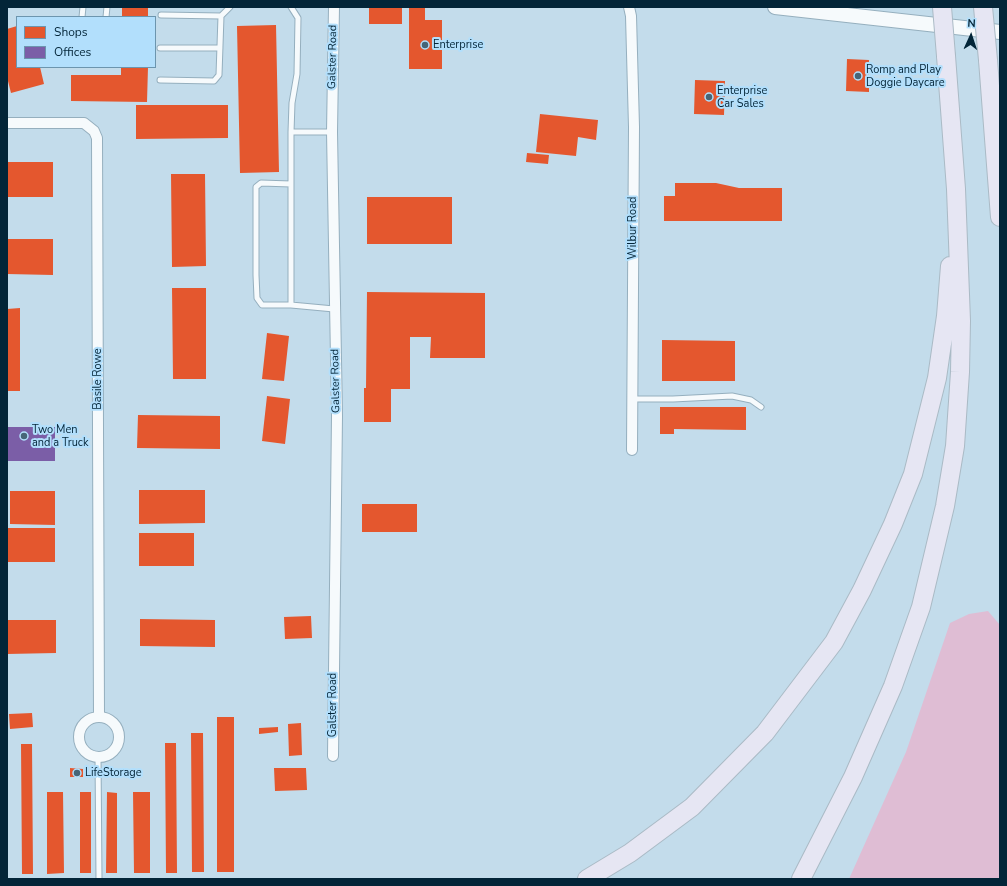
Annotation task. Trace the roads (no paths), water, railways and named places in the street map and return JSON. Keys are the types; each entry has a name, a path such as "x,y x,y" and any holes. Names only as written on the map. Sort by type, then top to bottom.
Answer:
{"highway":[{"path":"801,879 853,777 878,724 893,686 922,601 945,506 955,446 960,372 960,269 956,189 942,7"},
{"path":"982,7 988,60 1000,217"},
{"path":"587,879 630,853 692,807 765,733 834,642 855,603 893,524 913,474 937,378 946,316 956,189"}],"main road":[{"path":"776,7 1000,32"}],"street":[{"name":"Galster Road","path":"333,756 336,440 332,132 334,7"},
{"name":"Wilbur Road","path":"629,7 631,16 634,127 632,450"},
{"name":"Basile Rowe","path":"7,123 84,123 94,131 97,138 99,717"},
{"path":"99,717 107,719 114,724 118,731 118,739 116,747 110,753 98,756 86,753 81,746 79,738 82,726 93,718 99,717"}],"lane":[{"path":"160,80 214,81 219,75 221,16 230,7"},
{"path":"291,7 298,18 297,74 292,104 291,132 291,305"},
{"path":"161,15 221,16"},
{"path":"160,48 220,48"},
{"path":"291,132 332,132"},
{"path":"291,184 261,183 256,187 257,298 262,305 291,305 334,309"},
{"path":"632,399 673,399 732,396 752,400 761,407"},
{"path":"98,756 99,879"}],"place":[{"name":"Enterprise","path":"425,45"},
{"name":"Romp and Play Doggie Daycare","path":"858,76"},
{"name":"Enterprise Car Sales","path":"709,97"},
{"name":"Two Men and a Truck","path":"24,436"},
{"name":"LifeStorage","path":"77,773"}]}
